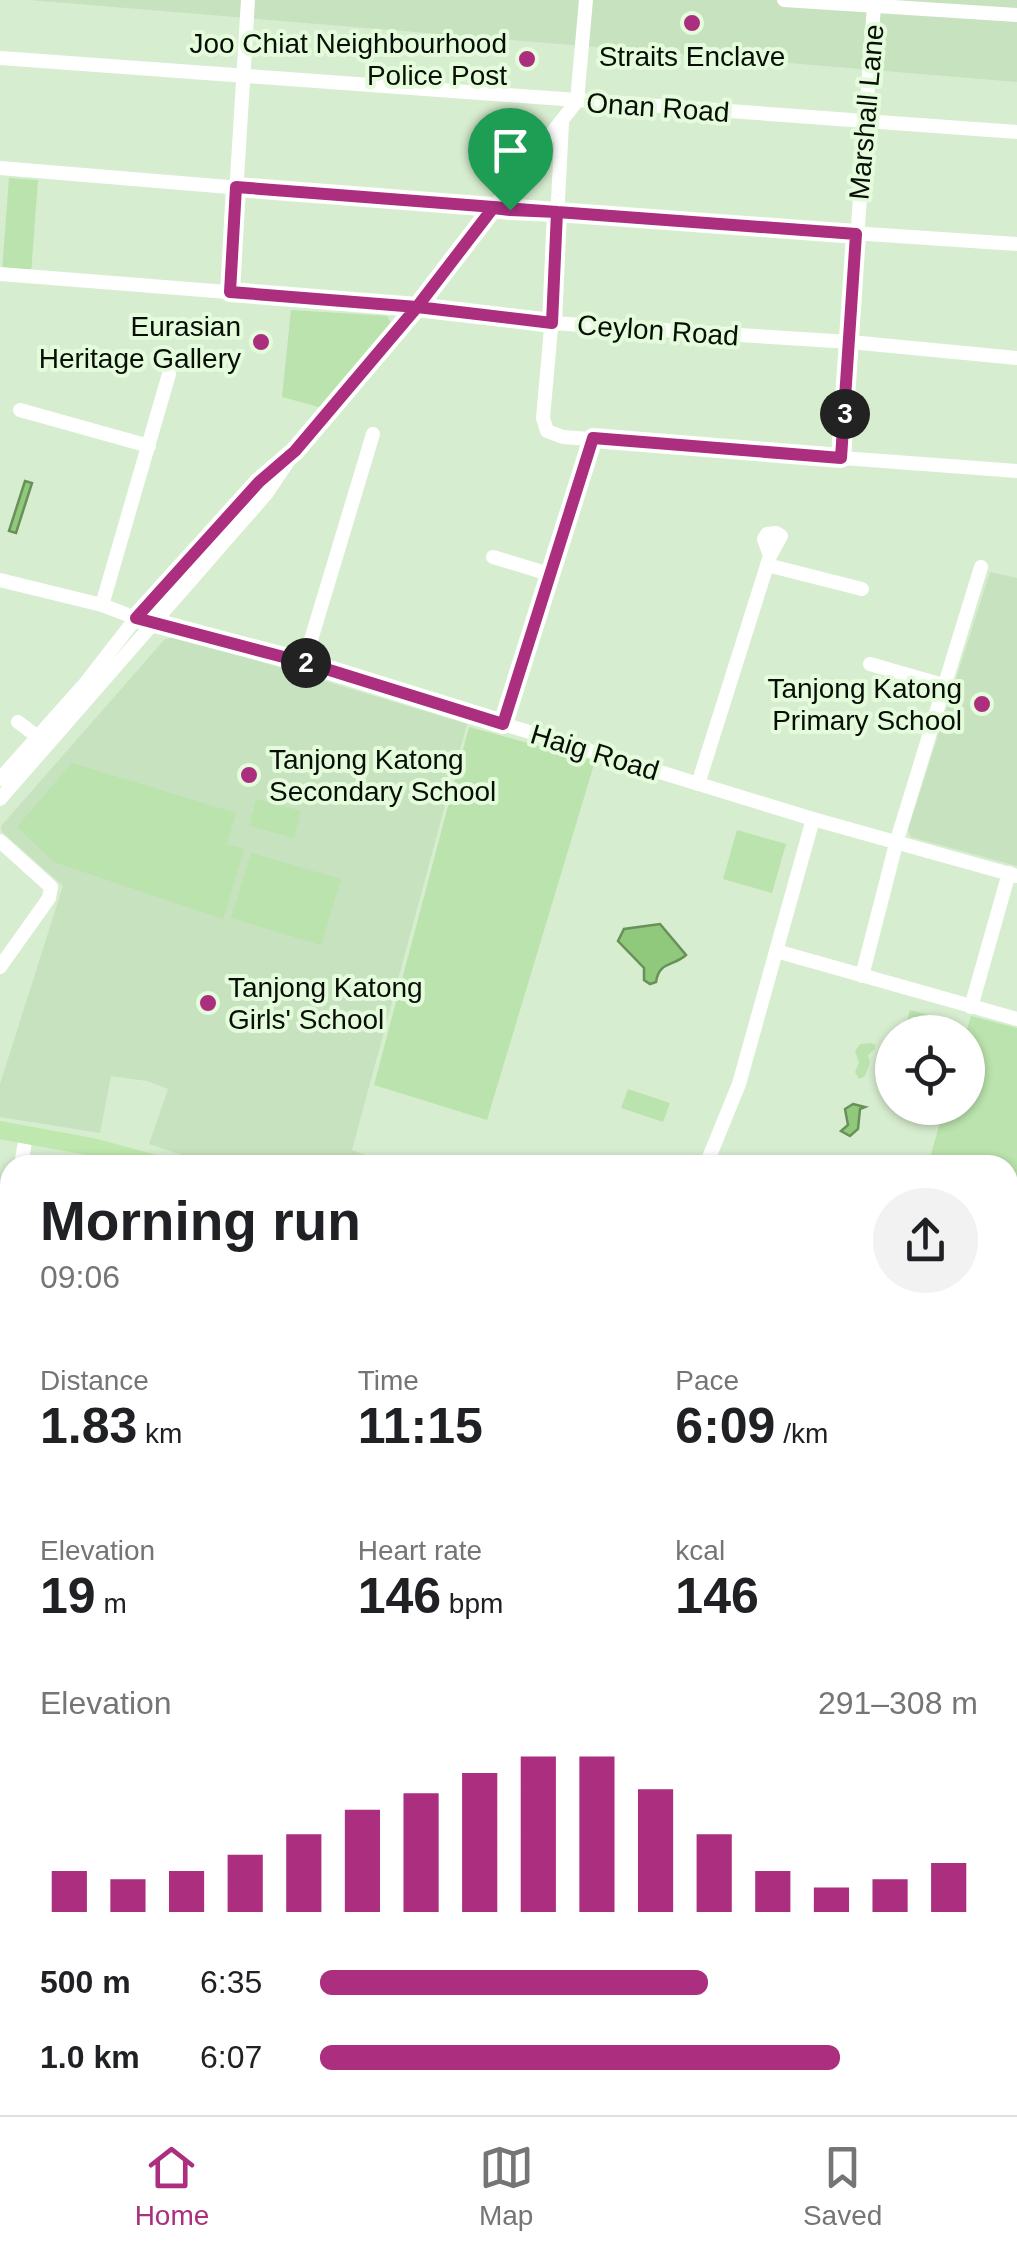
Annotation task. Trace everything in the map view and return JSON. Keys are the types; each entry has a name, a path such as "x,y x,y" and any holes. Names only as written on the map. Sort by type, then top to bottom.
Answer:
{"main road":[{"path":"0,1130 124,1155"}],"street":[{"path":"230,292 248,0"},
{"path":"0,799 266,494 295,451 417,307 562,122 577,100 586,0"},
{"path":"784,0 962,6 1017,15"},
{"name":"Marshall Lane","path":"841,458 874,6"},
{"name":"Onan Road","path":"0,58 1017,132"},
{"path":"562,122 543,418 547,431 563,437 1017,471"},
{"path":"0,168 493,208 1017,244"},
{"name":"Ceylon Road","path":"0,274 417,307 552,323 850,342 1017,358"},
{"path":"102,605 169,374"},
{"path":"20,410 149,446"},
{"path":"304,663 372,434"},
{"path":"503,724 561,522 593,438"},
{"path":"0,779 136,618 259,482 295,451"},
{"path":"493,556 549,574"},
{"path":"698,784 768,561 862,589"},
{"path":"862,976 896,840 981,566"},
{"name":"Haig Road","path":"0,580 304,663 813,819 1013,875"},
{"path":"870,664 944,685"},
{"path":"18,722 38,736"},
{"path":"710,1155 739,1084 813,819"},
{"path":"0,841 51,887 49,898 0,966"},
{"path":"970,1006 1013,875"},
{"path":"776,951 1017,1020"},
{"path":"23,1155 26,1136"}],"shaded area":[{"path":"29,0 1017,0 1017,82 560,44"},
{"path":"9,178 38,180 31,274 2,271"},
{"path":"291,310 387,316 391,323 328,402 319,407 282,397"},
{"path":"25,481 32,483 16,533 9,531"},
{"name":"Tanjong Katong Primary School","path":"990,572 1017,578 1017,866 911,837 908,830"},
{"path":"175,636 467,724 352,1150 365,1155 182,1155 149,1144 168,1089 147,1081 111,1076 100,1133 0,1117 0,1084 63,886 2,832 1,826 164,640"},
{"path":"469,727 595,761 487,1120 374,1085"},
{"path":"72,763 236,813 227,844 244,849 223,919 54,862 17,827"},
{"path":"256,799 301,811 294,838 249,826"},
{"path":"737,830 786,844 772,893 723,879"},
{"path":"251,853 341,879 321,945 231,918"},
{"path":"660,924 686,955 663,967 656,982 650,984 644,980 644,968 618,941 624,929"},
{"path":"985,1020 1017,1028 1017,1155 931,1155 939,1125 985,1125"},
{"path":"871,1043 875,1049 868,1055 865,1076 859,1079 855,1051 860,1044"},
{"path":"628,1089 670,1103 663,1122 621,1108"},
{"path":"853,1104 865,1107 860,1109 858,1129 850,1136 841,1131 848,1125 845,1109"}],"place":[{"name":"Straits Enclave","path":"692,23"},
{"name":"Joo Chiat Neighbourhood Police Post","path":"527,59"},
{"name":"Eurasian Heritage Gallery","path":"261,342"},
{"name":"Tanjong Katong Primary School","path":"982,704"},
{"name":"Tanjong Katong Secondary School","path":"249,775"},
{"name":"Tanjong Katong Girls' School","path":"208,1003"}],"route":[{"path":"510,210 493,208 417,307 230,292 236,187 557,212 552,323 417,307 295,451 259,482 136,618 310,664 503,724 593,438 841,458 856,234 557,212 510,210"}]}
